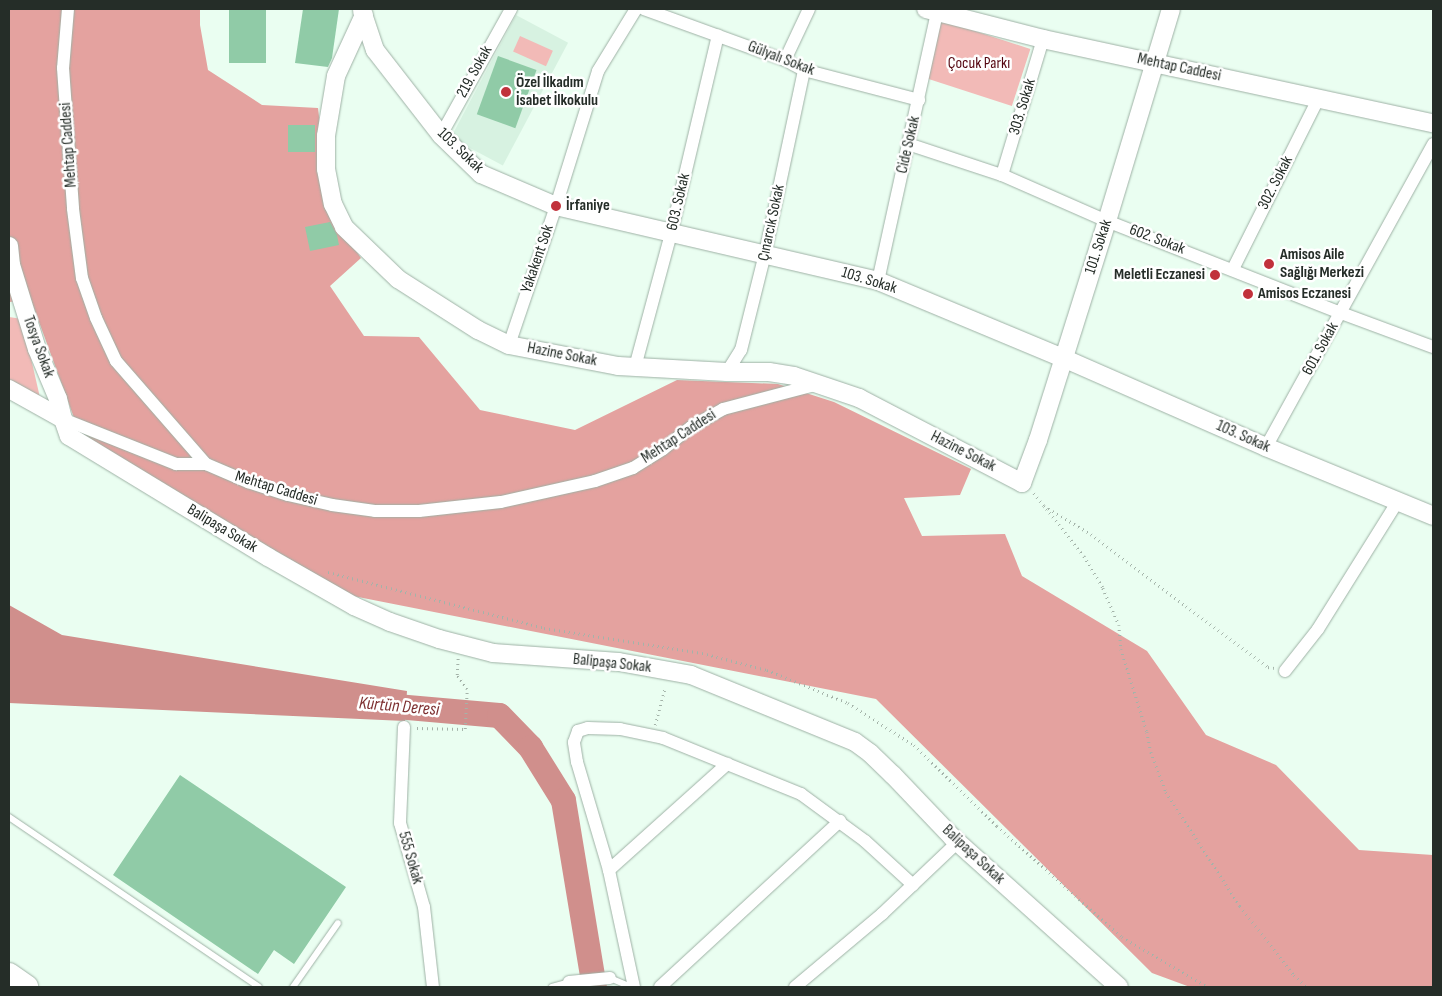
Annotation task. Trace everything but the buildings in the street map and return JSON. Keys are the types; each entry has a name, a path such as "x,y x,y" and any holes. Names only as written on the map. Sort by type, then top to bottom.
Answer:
{"street":[{"name":"Mehtap Caddesi","path":"68,9 63,68 73,209 82,278 96,318 116,361 206,464 248,482 288,495 332,505 375,511 419,511 501,502 595,481 633,468 663,449 691,427 723,410 820,384"},
{"name":"219. Sokak","path":"441,135 511,9"},
{"name":"Yakakent Sok","path":"509,345 556,206 598,71 636,9"},
{"name":"Gülyalı Sokak","path":"644,9 785,60 804,70 919,100"},
{"path":"785,60 809,9"},
{"name":"101. Sokak","path":"1022,483 1108,221 1171,9"},
{"name":"Mehtap Caddesi","path":"934,10 1044,39 1433,123"},
{"name":"Cide Sokak","path":"878,281 919,100 934,10"},
{"name":"103. Sokak","path":"363,11 375,50 441,135 481,174 556,206 878,281 1063,358 1266,447 1433,516"},
{"name":"Hazine Sokak","path":"363,11 336,76 326,136 326,169 333,204 344,226 398,279 478,330 509,345 618,366 727,372 769,372 794,376 820,384 859,398 1022,483"},
{"name":"603. Sokak","path":"635,367 671,234 718,35"},
{"name":"303. Sokak","path":"1002,175 1044,39"},
{"name":"Çınarcık Sokak","path":"727,372 741,350 765,254 804,70"},
{"name":"302. Sokak","path":"1233,269 1319,97"},
{"name":"602. Sokak","path":"908,144 1002,175 1108,221 1341,313 1433,347"},
{"name":"601. Sokak","path":"1266,447 1433,144"},
{"name":"Tosya Sokak","path":"9,246 15,297 58,399 63,419"},
{"path":"9,390 63,419 176,464 206,464"},
{"name":"Balipaşa Sokak","path":"63,419 69,436 268,557 354,606 390,622 439,639 493,653 620,662 691,675 855,742 893,775 958,842 1119,987"},
{"path":"1286,671 1318,629 1398,501"},
{"name":"555 Sokak","path":"404,727 400,823 424,907 433,987"},
{"path":"633,987 608,870 577,762 574,742 578,731 588,728 620,729 652,736 801,794 840,821 913,885"},
{"path":"608,870 727,764"},
{"path":"660,987 840,821"},
{"path":"796,987 913,885 958,842"},
{"path":"569,982 610,978"},
{"path":"433,987 447,987"}],"lane":[{"path":"9,817 259,987"},
{"path":"293,987 338,922"},
{"path":"610,978 633,987"},
{"path":"552,987 569,982"}],"path":[{"path":"1022,483 1031,489 1084,556 1103,588 1119,625 1121,648 1148,732 1151,752 1166,792 1240,906 1294,975 1307,987"},
{"path":"1043,505 1091,534 1268,667 1286,671"},
{"path":"323,571 544,628 702,653 766,670 848,703 914,745 997,826 1122,937 1208,987"},
{"path":"404,727 465,729 466,689 457,675 457,663"},
{"path":"652,736 669,671"}],"shaded area":[{"path":"9,9 200,9 200,25 208,70 262,105 318,108 331,215 361,258 330,286 364,336 419,337 480,410 575,430 677,380 778,384 834,402 971,469 960,495 904,498 922,536 1005,534 1022,576 1147,651 1206,735 1276,765 1359,850 1433,855 1433,987 1190,987 1152,973 876,699 353,596 81,437 31,300 9,302"},
{"path":"516,15 568,43 503,165 451,138"}],"green space":[{"name":"Çocuk Parkı","path":"941,20 1030,49 1012,106 922,77"},
{"path":"520,36 553,51 546,66 513,52"},
{"path":"9,317 22,319 41,402 9,386"}],"water":[{"path":"9,605 62,635 407,691 405,721 9,703"}],"waterway":[{"name":"Kürtün Deresi","path":"373,704 499,715 530,747 563,800 594,987"}],"place":[{"name":"Özel İlkadım İsabet İlkokulu","path":"506,92"},
{"name":"İrfaniye","path":"556,206"},
{"name":"Amisos Aile Sağlığı Merkezi","path":"1269,264"},
{"name":"Meletli Eczanesi","path":"1215,275"},
{"name":"Amisos Eczanesi","path":"1248,294"}]}
